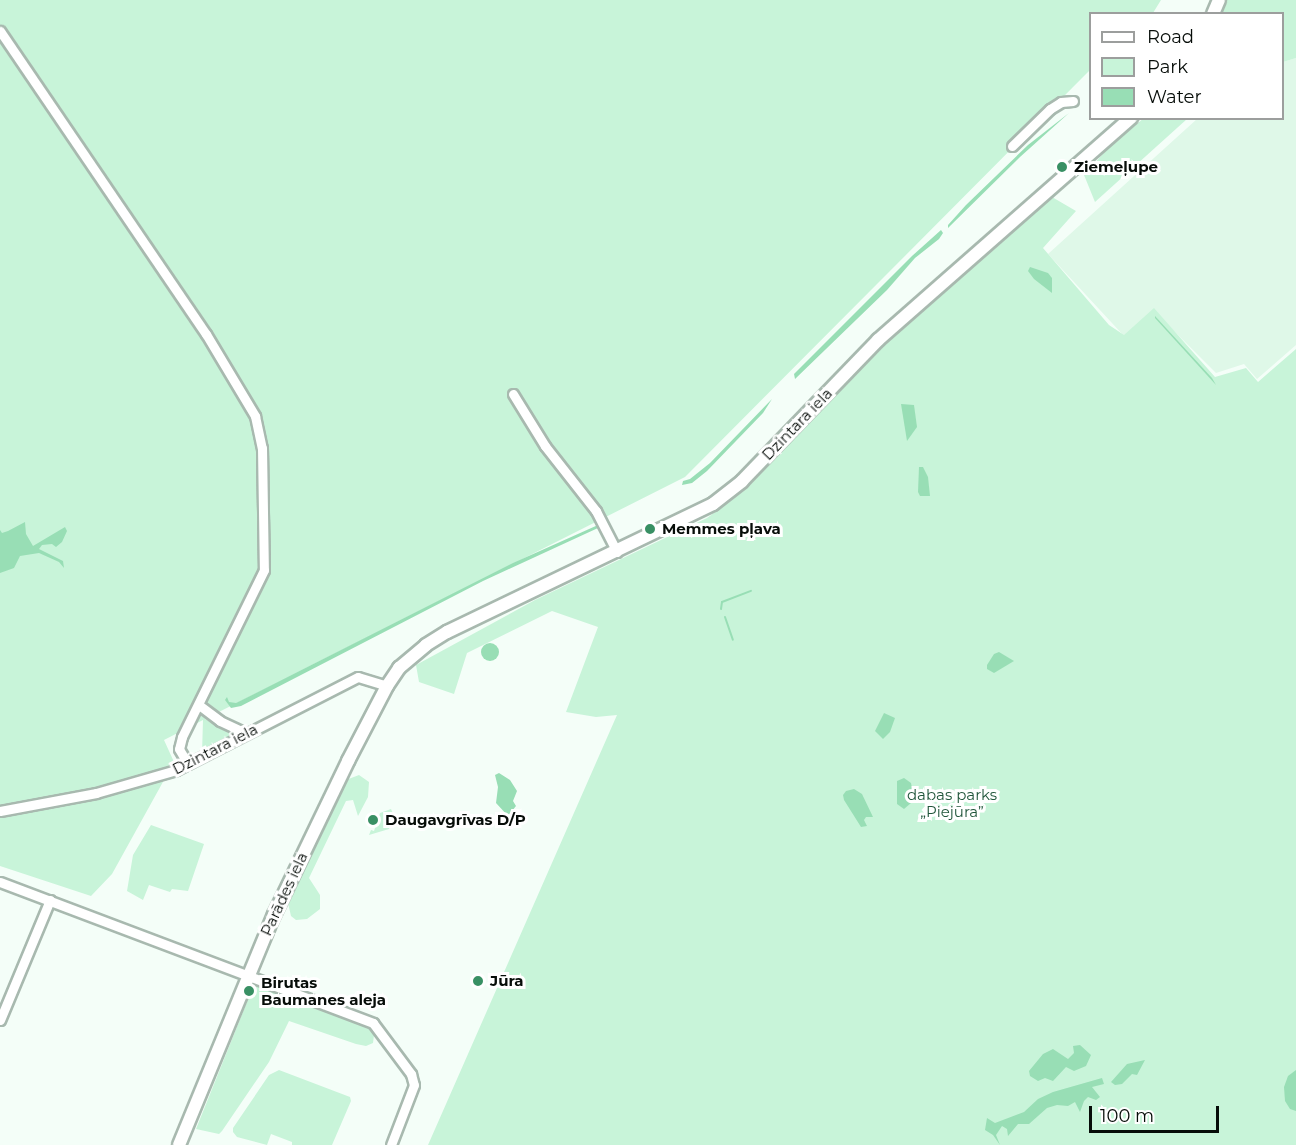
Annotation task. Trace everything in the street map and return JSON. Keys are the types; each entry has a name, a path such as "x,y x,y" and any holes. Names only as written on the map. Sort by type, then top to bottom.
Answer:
{"street":[{"path":"0,31 206,334 255,416 262,448 264,570 179,749 188,764"},
{"path":"1012,146 1050,109 1061,102 1072,101"},
{"name":"Dzintara iela","path":"412,656 447,632 713,504 742,481 878,340 1129,120"},
{"path":"513,394 545,446 596,511 617,552"},
{"name":"Parādes iela","path":"179,1145 248,975 316,826 387,686 412,656"},
{"name":"Dzintara iela","path":"0,811 96,793 176,770 358,677 387,686"},
{"path":"199,705 219,721 246,733"},
{"path":"0,882 369,1022 411,1074 414,1085 391,1145"},
{"path":"0,1020 50,900"}],"shaded area":[{"path":"1296,58 1296,345 1257,379 1244,364 1216,373 1154,311 1124,336 1048,254 1196,120 1284,120 1284,62"}],"green space":[{"path":"0,0 1161,0 1154,12 1089,12 1089,71 685,477 205,719 234,736 202,753 203,720 164,740 174,762 112,874 91,896 0,866"},
{"path":"1225,0 1296,0 1296,58 1284,62 1284,12 1220,12"},
{"path":"1142,120 1186,120 1095,202 1084,175 1109,147"},
{"name":"dabas parks „Piejūra”","path":"1052,197 1076,211 1043,248 1109,325 1124,335 1154,308 1215,377 1246,368 1258,382 1296,349 1296,1145 428,1145 617,715 596,717 566,712 598,627 552,611 467,653 454,694 419,682 416,665 535,600 707,518 742,492 884,344"},
{"path":"359,775 369,782 368,797 358,816 353,800 346,801 309,878 320,895 320,909 307,919 296,920 291,916 288,903 346,780"},
{"path":"391,809 394,816 389,829 369,835 371,830 374,831 380,813"},
{"path":"151,825 204,844 188,891 172,889 170,892 149,885 143,900 127,891 133,855"},
{"path":"255,982 370,1028 374,1035 373,1043 366,1046 356,1044 289,1021 269,1062 222,1131 219,1134 196,1129"},
{"path":"279,1070 350,1097 351,1101 332,1145 292,1145 292,1142 271,1134 267,1145 237,1137 233,1132 233,1128 269,1075"}],"water":[{"path":"1069,113 1020,157 948,228 948,225 966,205 1028,145"},
{"path":"941,230 943,233 939,239 915,258 887,290 795,379 794,374"},
{"path":"1030,267 1048,273 1052,278 1052,293 1034,279 1028,271"},
{"path":"1155,316 1212,378 1216,385 1155,318"},
{"path":"772,399 763,413 707,471 692,483 682,485 683,481 690,479 710,463"},
{"path":"901,404 914,405 917,427 907,441"},
{"path":"919,467 923,467 928,477 930,496 920,496 918,492"},
{"path":"25,522 26,534 33,546 65,527 67,531 62,542 56,547 52,544 42,545 39,549 63,561 64,568 59,562 39,553 20,556 14,568 0,573 0,530 2,533"},
{"path":"598,525 598,528 483,581 241,706 231,708 225,700 227,697 229,702 236,703 513,563"},
{"path":"486,643 494,643 499,648 497,659 486,661 481,656 481,648"},
{"path":"999,652 1014,661 994,673 987,669 987,665 994,654"},
{"path":"884,713 895,718 890,732 883,739 875,731"},
{"path":"499,773 510,780 517,791 513,801 516,806 508,816 496,803 498,787 495,775"},
{"path":"904,778 911,783 912,788 911,803 904,809 897,804 897,781"},
{"path":"854,789 862,794 873,817 866,817 864,820 867,826 861,827 844,800 843,795 846,791"},
{"path":"1080,1045 1091,1055 1086,1066 1074,1071 1066,1067 1053,1081 1045,1078 1038,1081 1030,1076 1029,1071 1043,1054 1053,1049 1068,1059 1074,1053 1073,1046"},
{"path":"1145,1060 1137,1075 1132,1074 1122,1084 1115,1085 1111,1082 1127,1064"},
{"path":"1296,1070 1296,1111 1290,1109 1285,1101 1284,1087 1288,1076"},
{"path":"1102,1078 1104,1084 1092,1087 1100,1097 1096,1100 1088,1097 1080,1112 1075,1102 1068,1106 1057,1105 1047,1108 1029,1124 1018,1124 1008,1136 1007,1129 1002,1126 996,1135 1000,1145 993,1135 985,1130 987,1118 995,1123 1024,1112 1038,1099 1053,1092"}],"waterway":[{"path":"721,609 722,602 751,591"},
{"path":"725,617 733,640"}],"place":[{"name":"Ziemeļupe","path":"1062,167"},
{"name":"Memmes pļava","path":"650,529"},
{"name":"Daugavgrīvas D/P","path":"373,820"},
{"name":"Jūra","path":"478,981"},
{"name":"Birutas Baumanes aleja","path":"249,991"}]}
